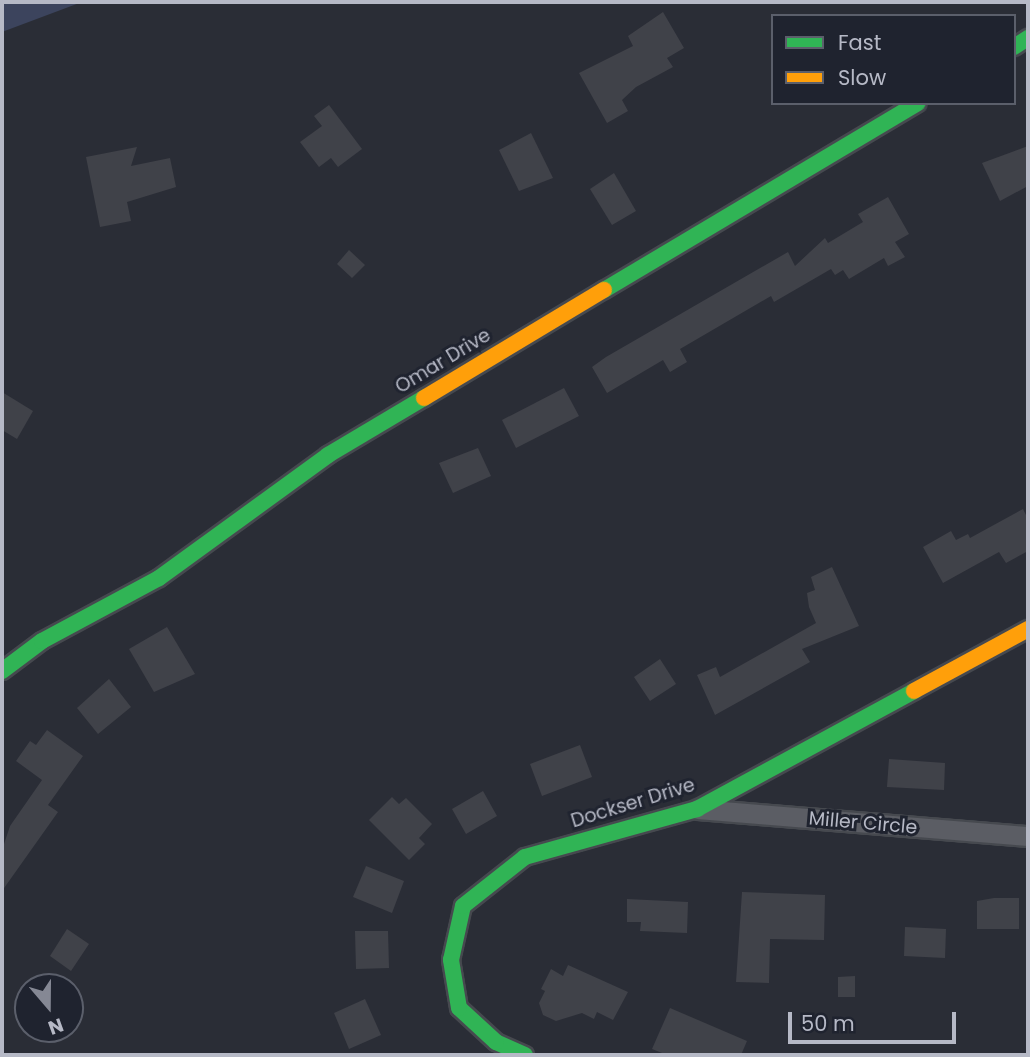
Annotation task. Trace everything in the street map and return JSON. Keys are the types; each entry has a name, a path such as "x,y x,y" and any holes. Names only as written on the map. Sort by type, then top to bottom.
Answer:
{"street":[{"name":"Omar Drive","path":"2,671 42,641 159,578 328,455 915,105"},
{"name":"Dockser Drive","path":"525,1055 496,1042 459,1008 451,960 463,906 525,857 697,809 1028,629"},
{"name":"Miller Circle","path":"697,809 1028,836"}],"water":[{"path":"2,2 82,2 2,32"}],"building":[{"path":"663,12 684,48 667,58 673,67 636,87 622,100 628,111 607,123 579,73 633,46 628,36"},
{"path":"329,105 362,149 338,167 331,158 319,167 300,142 322,126 314,116"},
{"path":"531,133 553,178 519,191 499,150"},
{"path":"1028,146 1028,186 1000,201 982,163"},
{"path":"137,147 131,166 170,158 176,187 127,202 131,221 100,227 86,157"},
{"path":"614,173 636,211 612,225 590,189"},
{"path":"888,197 909,234 895,242 905,257 888,266 884,258 849,279 843,270 835,275 831,269 774,302 771,296 680,349 687,362 670,372 663,360 607,393 592,367 606,357 788,252 795,266 825,238 828,243 863,222 858,214"},
{"path":"349,250 365,265 352,278 337,264"},
{"path":"564,388 579,416 516,448 502,420"},
{"path":"2,392 33,411 17,439 2,430"},
{"path":"478,448 491,476 453,493 439,463"},
{"path":"1023,509 1028,519 1028,551 1006,563 999,552 943,583 923,547 951,531 956,540 968,534 970,538"},
{"path":"832,567 859,626 802,649 810,662 715,715 697,675 716,667 720,677 816,623 809,607 807,593 815,590 811,577"},
{"path":"167,627 195,674 154,692 129,649"},
{"path":"660,659 676,684 650,701 634,677"},
{"path":"109,679 131,707 98,734 77,708"},
{"path":"47,730 83,756 48,805 58,812 2,891 2,850 10,826 42,780 16,761 30,741 36,745"},
{"path":"580,745 592,777 542,796 530,764"},
{"path":"889,759 945,763 944,790 887,787"},
{"path":"483,791 497,816 466,834 452,809"},
{"path":"392,797 399,804 406,798 432,824 419,838 425,844 409,860 369,820"},
{"path":"366,866 404,881 392,913 353,897"},
{"path":"742,892 825,895 824,940 770,939 769,983 736,982"},
{"path":"1019,898 1019,929 977,929 977,901"},
{"path":"627,899 688,902 687,933 640,931 641,922 627,922"},
{"path":"905,927 946,929 945,958 904,956"},
{"path":"67,929 89,944 71,971 50,956"},
{"path":"355,931 388,931 389,968 356,969"},
{"path":"568,965 628,992 613,1020 597,1012 594,1019 582,1013 556,1021 543,1015 539,1003 545,991 541,989 551,969 563,976"},
{"path":"855,976 855,997 838,997 838,977"},
{"path":"365,999 381,1035 349,1049 334,1013"},
{"path":"670,1008 747,1041 741,1055 667,1055 652,1049"}],"traffic: fast":[{"path":"1016,46 1028,38"},
{"path":"604,290 915,105"},
{"path":"2,671 42,641 159,578 328,455 424,398"},
{"path":"525,1055 496,1042 459,1008 451,960 463,906 525,857 697,809 914,691"}],"traffic: slow":[{"path":"424,398 604,290"},
{"path":"914,691 1028,629"}]}
